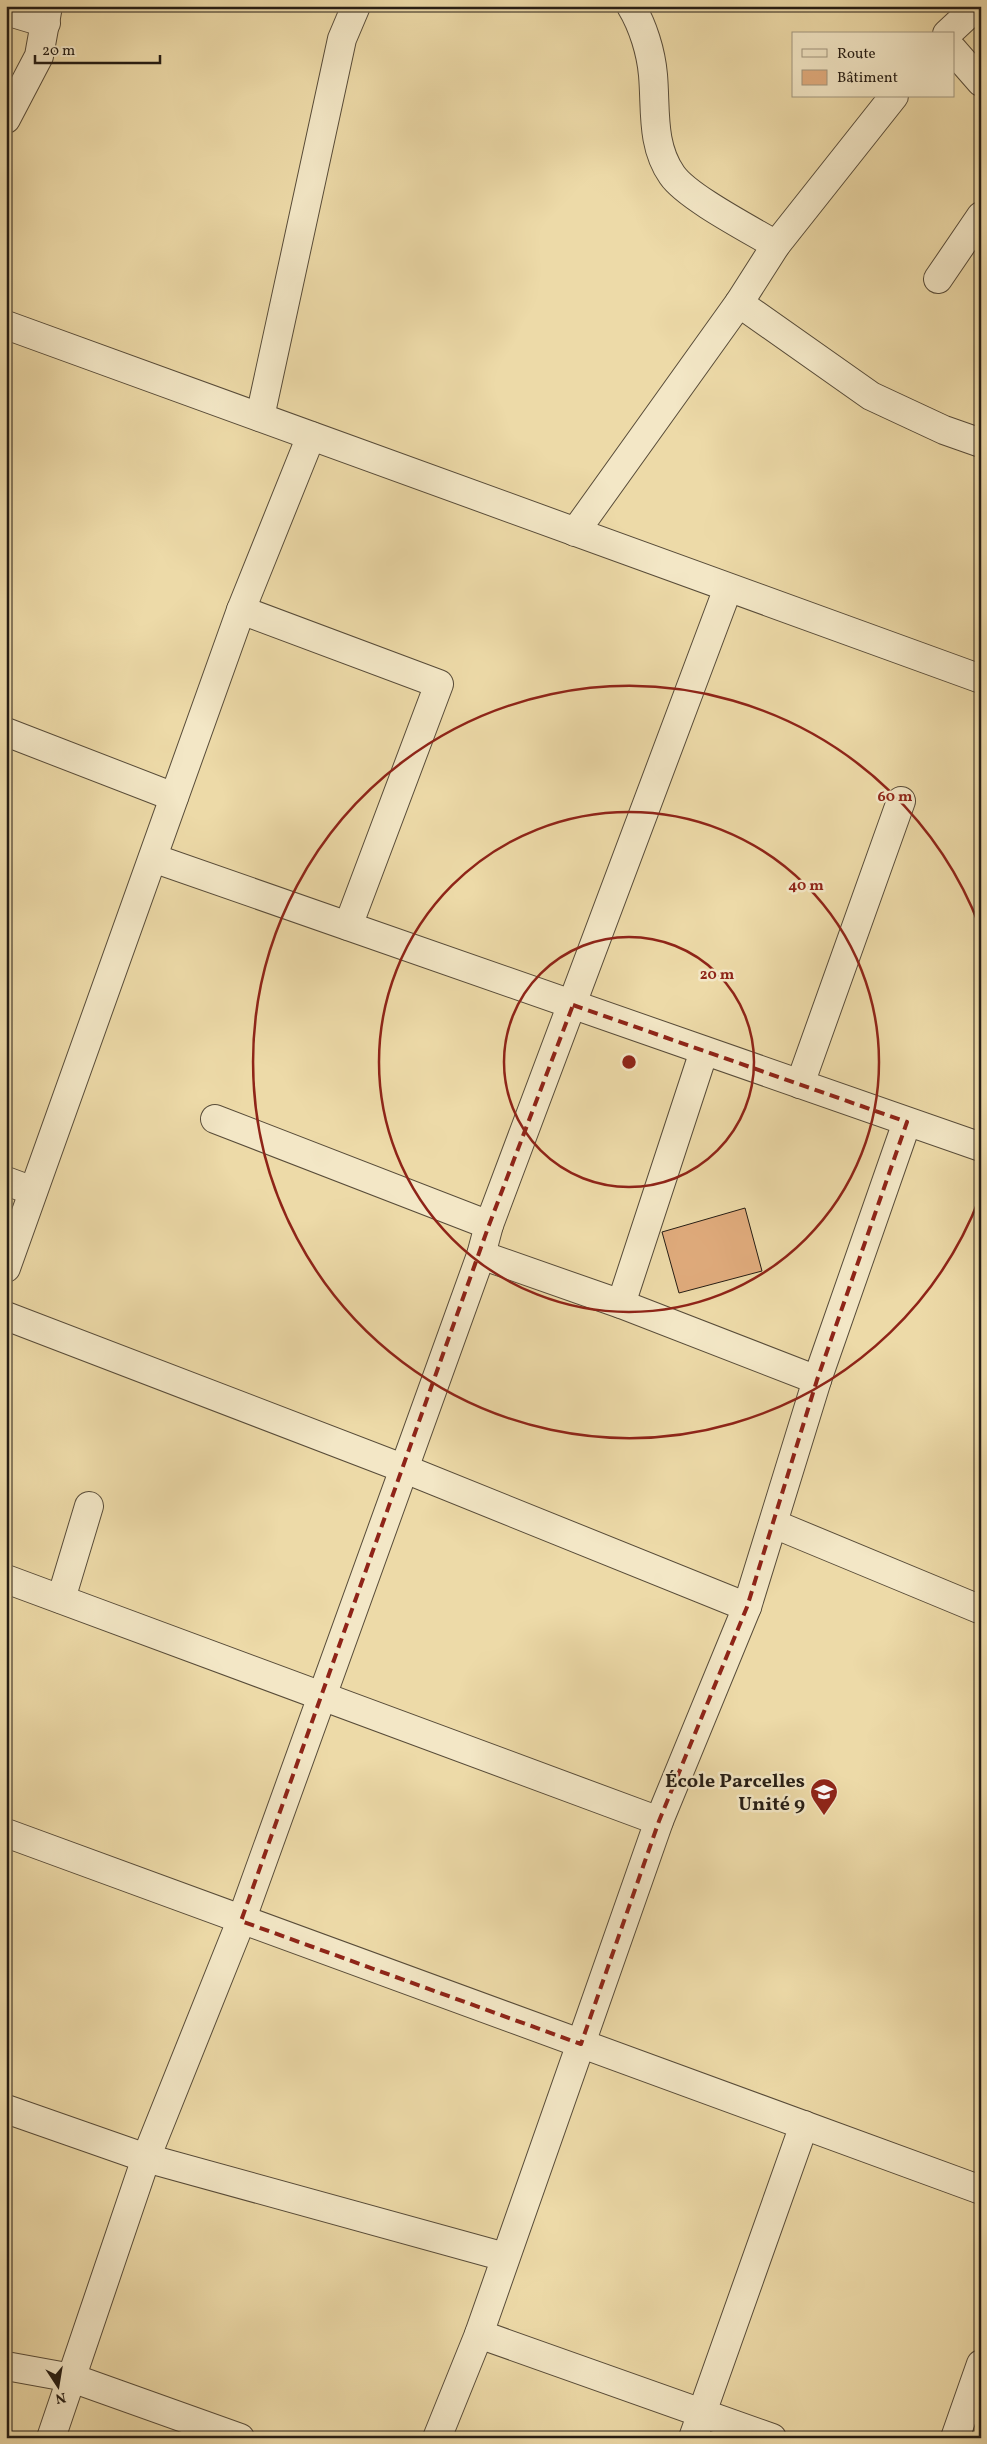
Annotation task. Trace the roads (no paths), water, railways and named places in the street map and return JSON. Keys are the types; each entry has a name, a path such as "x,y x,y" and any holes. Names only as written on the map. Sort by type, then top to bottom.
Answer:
{"street":[{"path":"260,417 342,39 356,6"},
{"path":"631,6 643,31 653,72 657,142 664,162 673,177 696,196 776,245"},
{"path":"949,32 977,6"},
{"path":"6,11 47,14 39,56 6,119"},
{"path":"954,51 981,82"},
{"path":"575,532 740,303 776,245 892,98"},
{"path":"938,279 981,216"},
{"path":"740,303 871,396 944,430 981,443"},
{"path":"6,325 981,679"},
{"path":"6,1268 241,610 311,436"},
{"path":"51,2438 146,2158 241,1921 405,1469 481,1254 489,1225 728,588"},
{"path":"241,610 439,684 348,926"},
{"path":"6,732 174,797"},
{"path":"800,1084 901,801"},
{"path":"153,858 981,1147"},
{"path":"621,1304 704,1051"},
{"path":"215,1119 489,1225"},
{"path":"437,2438 479,2334 659,1821 747,1607 817,1380 907,1122"},
{"path":"6,1181 34,1191"},
{"path":"481,1254 621,1304 817,1380"},
{"path":"6,1316 405,1469 747,1607"},
{"path":"61,1599 90,1506"},
{"path":"774,1524 980,1609"},
{"path":"6,1579 659,1821"},
{"path":"6,1834 981,2190"},
{"path":"6,2109 146,2158 505,2258"},
{"path":"698,2425 804,2125"},
{"path":"479,2334 698,2425 772,2438"},
{"path":"955,2438 981,2364"},
{"path":"6,2366 72,2378 225,2435"}],"place":[{"name":"École Parcelles Unité 9","path":"824,1816"}]}
